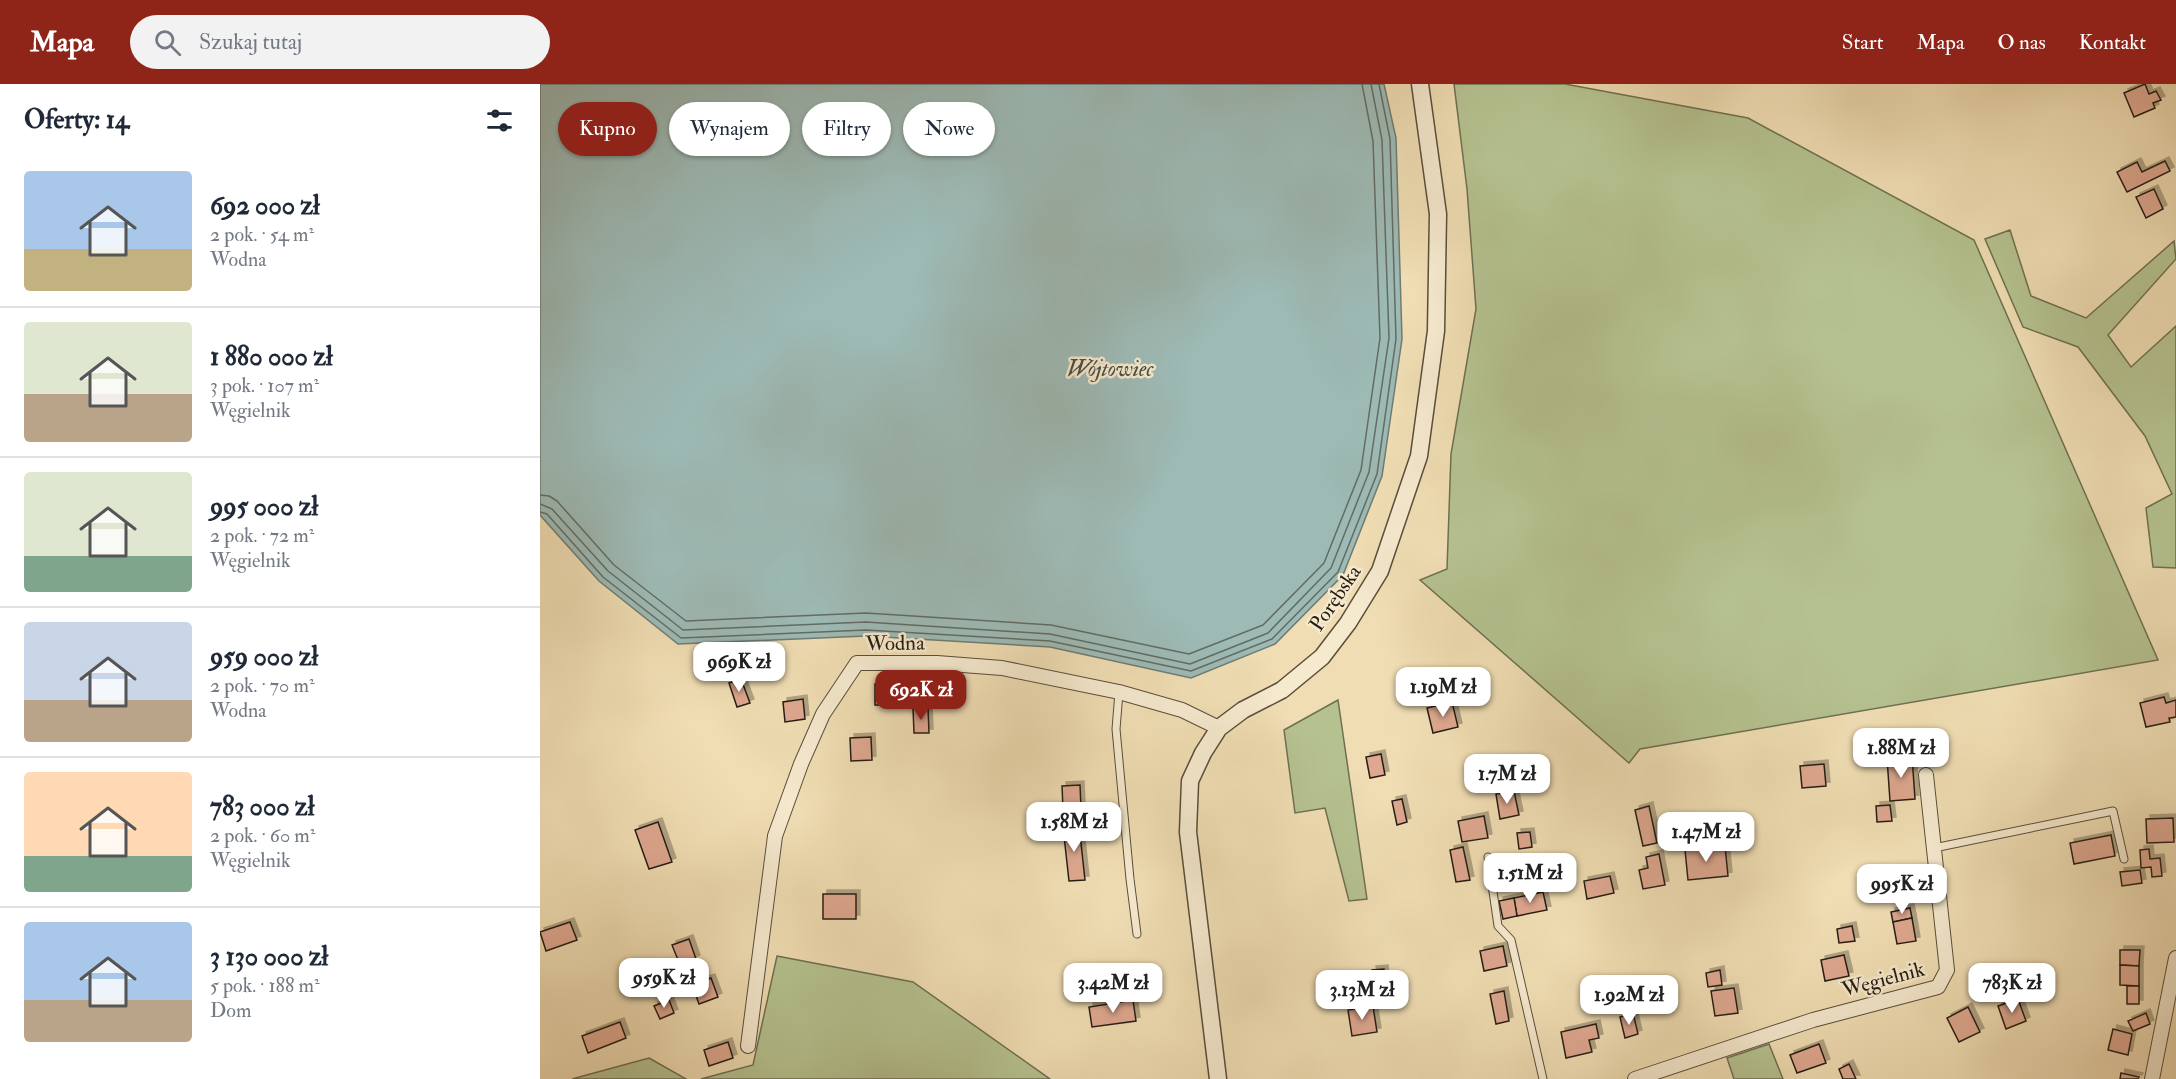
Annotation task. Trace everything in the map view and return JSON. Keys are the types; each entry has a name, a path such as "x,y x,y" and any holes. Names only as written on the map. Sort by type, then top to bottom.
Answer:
{"street":[{"name":"Porębska","path":"1218,1079 1188,832 1190,781 1203,753 1219,728 1242,710 1282,690 1322,657 1347,623 1380,570 1419,456 1436,331 1438,214 1420,84"},
{"name":"Wodna","path":"748,1046 775,836 801,764 823,714 857,663 937,663 1002,668 1119,692 1182,710 1219,728"},
{"name":"Węgielnik","path":"1635,1079 1813,1020 1938,987 1947,970 1926,776"},
{"path":"2152,1079 2176,958"}],"lane":[{"path":"1119,692 1116,729 1137,934"},
{"path":"1934,848 2113,811 2124,859"},
{"path":"1488,857 1498,926 1511,940 1543,1079"}],"green space":[{"path":"1454,84 1565,84 1748,118 1974,240 2158,660 1640,749 1629,763 1420,580 1447,569 1451,454 1476,309 1467,189"},
{"path":"2010,230 2031,296 2086,318 2174,241 2176,259 2108,335 2131,367 2176,326 2176,568 2153,567 2146,508 2172,494 2145,436 2078,347 2023,327 1985,239"},
{"path":"1338,700 1367,899 1349,901 1325,808 1295,813 1284,730"},
{"path":"777,956 913,982 1050,1079 701,1079 753,1065"},
{"path":"1769,1044 1783,1079 1734,1079 1727,1058"},
{"path":"649,1058 686,1079 572,1079"}],"water":[{"name":"Wójtowiec","path":"540,84 1384,84 1396,138 1402,339 1382,476 1343,575 1275,644 1191,678 1050,647 866,636 678,644 599,581 540,515"}],"building":[{"path":"2145,84 2149,94 2156,91 2161,100 2153,103 2155,108 2134,117 2124,93"},
{"path":"2165,161 2170,171 2127,192 2117,172 2137,162 2142,172"},
{"path":"2154,189 2163,209 2146,218 2136,197"},
{"path":"741,679 750,703 737,707 729,683"},
{"path":"875,684 889,684 889,705 875,705"},
{"path":"2164,697 2166,703 2176,700 2176,717 2169,718 2170,722 2146,727 2140,703"},
{"path":"803,699 805,719 785,722 783,702"},
{"path":"1452,702 1458,727 1433,733 1427,708"},
{"path":"913,708 928,708 929,733 914,733"},
{"path":"871,737 872,760 851,761 850,738"},
{"path":"1381,754 1385,775 1370,778 1366,757"},
{"path":"1912,756 1915,799 1890,801 1887,758"},
{"path":"1824,764 1826,786 1802,788 1800,766"},
{"path":"1080,785 1081,808 1063,809 1062,786"},
{"path":"1514,791 1519,815 1500,819 1496,794"},
{"path":"1402,799 1407,822 1397,825 1392,801"},
{"path":"1890,805 1892,821 1877,822 1876,806"},
{"path":"1649,806 1657,843 1643,846 1635,810"},
{"path":"1484,816 1488,838 1462,842 1458,821"},
{"path":"2173,818 2174,842 2147,843 2146,819"},
{"path":"658,822 672,862 649,869 635,830"},
{"path":"1079,825 1085,880 1069,881 1063,827"},
{"path":"1530,832 1532,847 1519,849 1517,833"},
{"path":"2111,835 2115,856 2074,864 2070,843"},
{"path":"1725,846 1728,876 1688,880 1685,850"},
{"path":"1463,847 1470,880 1456,882 1450,850"},
{"path":"2149,849 2150,859 2160,858 2162,876 2152,877 2151,867 2141,868 2140,850"},
{"path":"1659,854 1665,885 1643,889 1639,870 1648,868 1646,857"},
{"path":"2140,870 2142,883 2122,886 2120,872"},
{"path":"1610,876 1614,893 1587,899 1584,881"},
{"path":"1543,892 1547,910 1517,916 1514,898"},
{"path":"823,894 856,894 856,919 823,919"},
{"path":"1514,898 1517,916 1503,919 1499,901"},
{"path":"1910,908 1912,918 1893,922 1891,912"},
{"path":"1912,918 1916,941 1897,944 1893,922"},
{"path":"570,922 577,940 546,951 540,932"},
{"path":"1852,926 1855,941 1839,943 1837,929"},
{"path":"689,939 696,959 680,965 672,945"},
{"path":"1503,946 1507,966 1484,971 1480,951"},
{"path":"2120,950 2140,950 2139,966 2120,965"},
{"path":"1844,955 1849,976 1825,981 1821,960"},
{"path":"2120,965 2139,966 2139,986 2120,985"},
{"path":"1384,969 1386,987 1375,988 1372,970"},
{"path":"1720,970 1722,985 1708,987 1706,973"},
{"path":"711,978 718,997 699,1004 692,985"},
{"path":"2127,986 2139,986 2139,1004 2127,1004"},
{"path":"1734,988 1738,1013 1715,1016 1711,991"},
{"path":"1504,991 1509,1021 1496,1024 1490,994"},
{"path":"2018,999 2026,1021 2006,1029 1998,1006"},
{"path":"669,1000 674,1013 660,1019 654,1006"},
{"path":"1133,1000 1136,1021 1092,1027 1089,1007"},
{"path":"1373,1006 1377,1032 1352,1036 1348,1010"},
{"path":"1968,1007 1980,1032 1959,1042 1947,1018"},
{"path":"1633,1013 1638,1034 1625,1038 1620,1017"},
{"path":"2146,1013 2150,1024 2133,1031 2128,1021"},
{"path":"620,1022 626,1038 588,1053 582,1036"},
{"path":"1596,1024 1599,1038 1589,1040 1592,1052 1566,1058 1561,1032"},
{"path":"2113,1029 2132,1034 2128,1055 2108,1050"},
{"path":"728,1042 733,1058 709,1066 704,1050"},
{"path":"1819,1044 1826,1063 1797,1073 1790,1055"},
{"path":"1849,1064 1856,1079 1843,1079 1839,1069"},
{"path":"2121,1073 2139,1077 2138,1079 2120,1079"}]}
